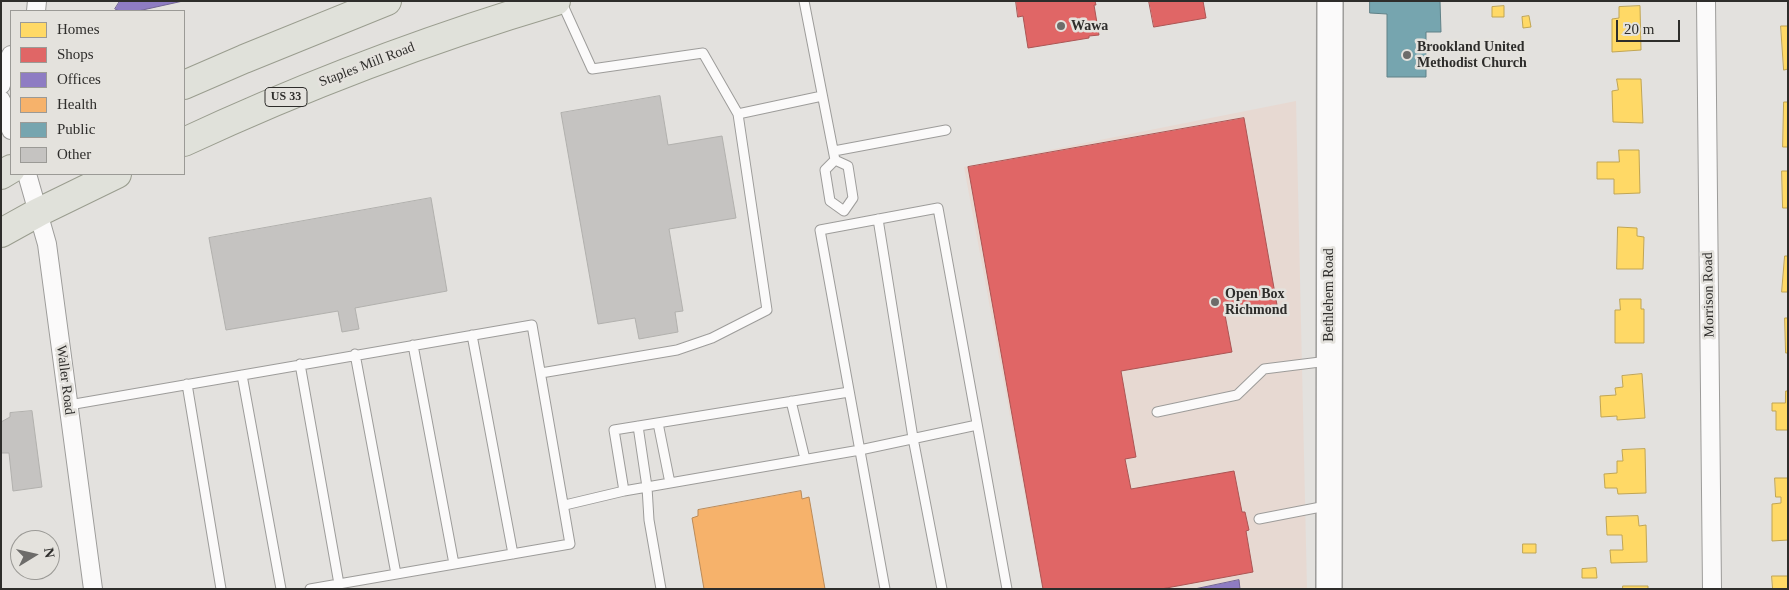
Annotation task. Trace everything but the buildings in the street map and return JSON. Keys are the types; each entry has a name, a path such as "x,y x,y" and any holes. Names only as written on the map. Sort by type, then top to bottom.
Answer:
{"main road":[{"path":"185,85 244,58 387,1"},
{"name":"Staples Mill Road","path":"185,142 246,114 382,59 499,18 556,1"},
{"path":"1,233 115,175"}],"street":[{"name":"Bethlehem Road","path":"1329,589 1330,1"},
{"name":"Morrison Road","path":"1706,1 1712,589"},
{"path":"1,85 3,74 10,57"},
{"path":"1,100 10,127"},
{"name":"Waller Road","path":"27,175 47,244 93,589"}],"lane":[{"path":"541,373 677,350 712,338 767,310 738,114 703,53 592,69 561,1"},
{"path":"804,1 835,156 848,166 853,198 844,211"},
{"path":"738,114 822,96"},
{"path":"847,225 844,211 830,202 825,170 835,156 946,130"},
{"path":"886,589 820,230 938,208 1007,589"},
{"path":"878,219 913,438 942,589"},
{"path":"69,405 355,354 532,325 565,505 570,544 310,589"},
{"path":"472,335 513,554"},
{"path":"413,345 454,564"},
{"path":"355,354 396,574"},
{"path":"1156,412 1237,395 1264,369 1329,360"},
{"path":"300,364 339,584"},
{"path":"242,375 281,589"},
{"path":"187,384 221,589"},
{"path":"624,491 614,430 849,392"},
{"path":"792,401 805,459"},
{"path":"658,423 670,483"},
{"path":"565,505 624,491 860,450 978,425"},
{"path":"638,426 647,487 649,520 661,589"},
{"path":"1259,519 1329,505"}],"shaded area":[{"path":"1296,101 1307,589 1042,589 964,167"}],"place":[{"name":"Wawa","path":"1061,26"},
{"name":"Brookland United Methodist Church","path":"1407,55"},
{"name":"Open Box Richmond","path":"1215,302"}]}
